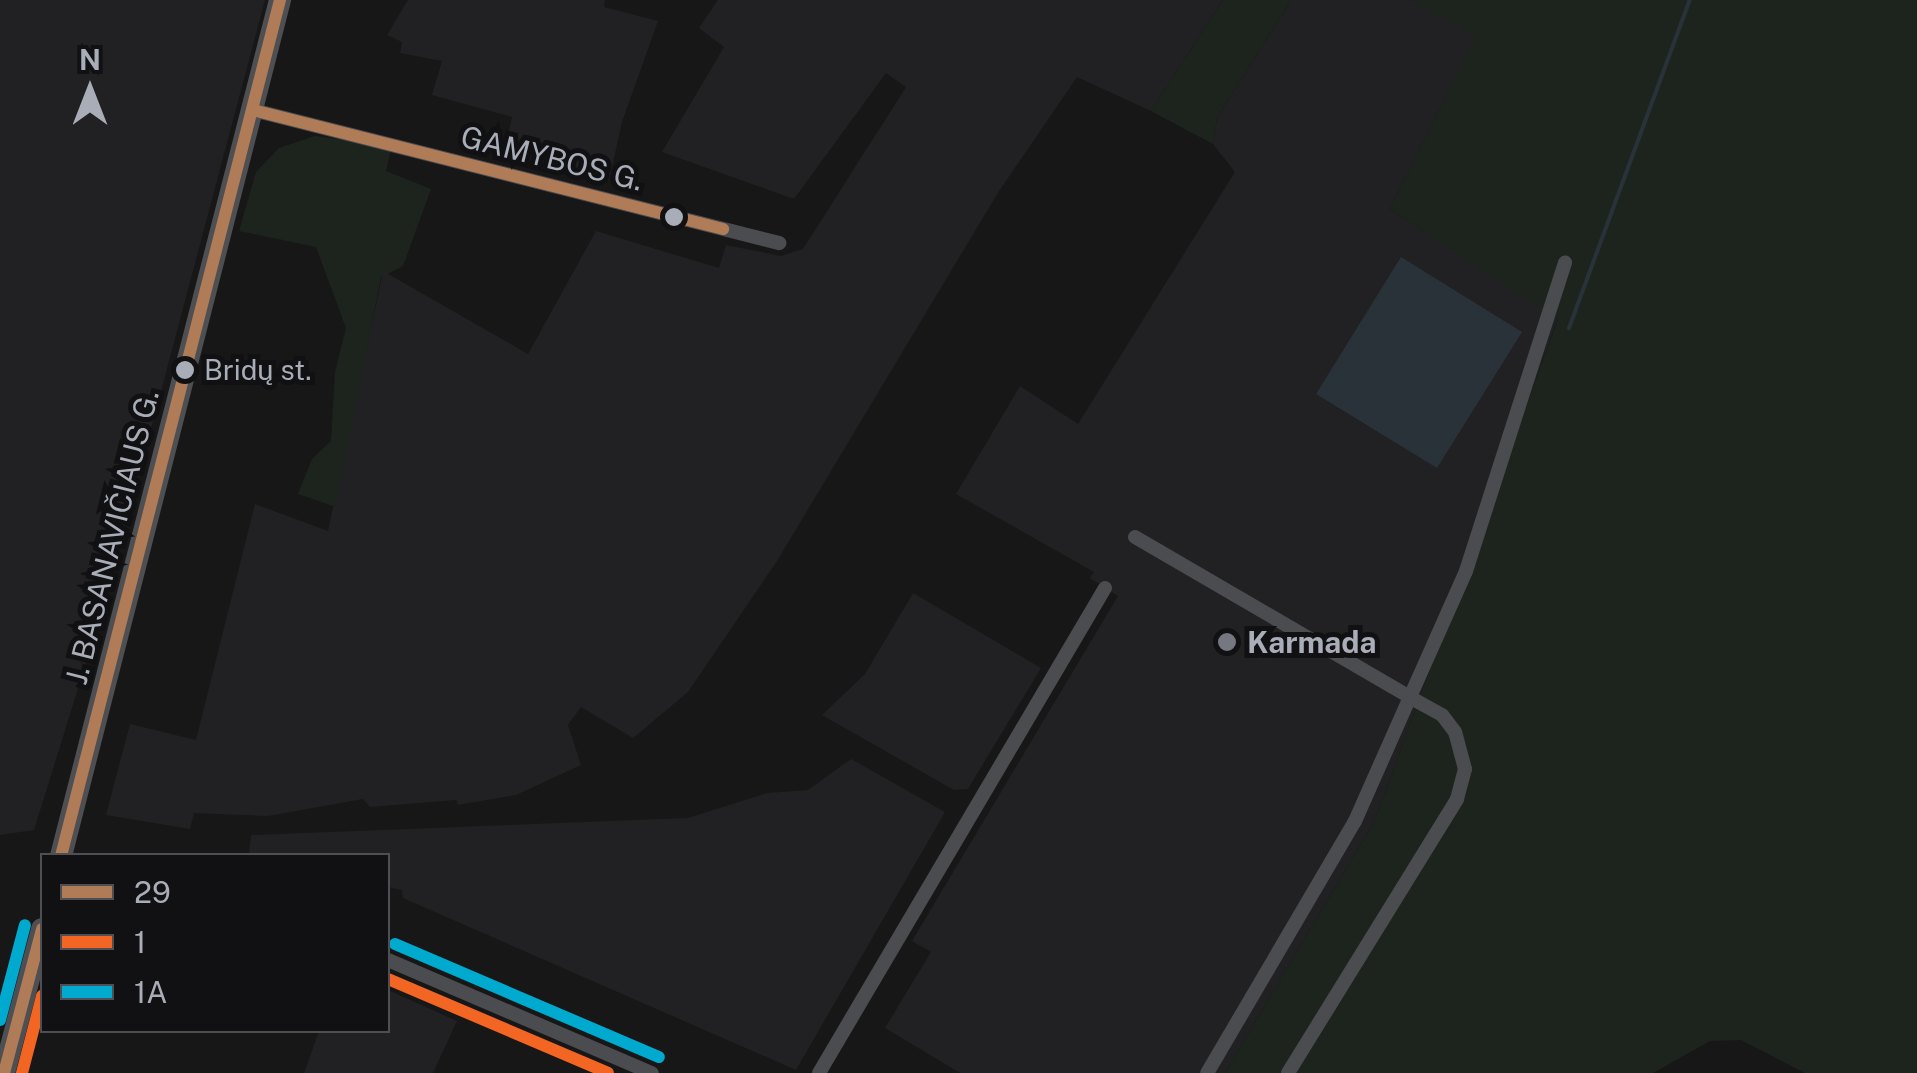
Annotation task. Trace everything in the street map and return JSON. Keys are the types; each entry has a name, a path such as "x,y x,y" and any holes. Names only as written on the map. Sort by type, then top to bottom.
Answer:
{"main road":[{"name":"J. BASANAVIČIAUS G.","path":"62,853 280,0"},
{"path":"4,1073 40,937"}],"street":[{"name":"GAMYBOS G.","path":"253,110 779,243"},
{"path":"1208,1073 1346,838 1466,571 1565,263"},
{"path":"1135,536 1442,715 1455,732 1465,768 1457,800 1288,1073"},
{"path":"818,1073 1105,588"},
{"path":"390,961 652,1073"}],"shaded area":[{"path":"0,0 265,0 105,602 34,830 0,835"},
{"path":"408,0 605,0 604,7 658,21 622,122 609,181 504,153 512,117 432,95 442,61 400,53 402,42 387,35"},
{"path":"718,0 1223,0 1151,111 1077,77 999,191 777,561 688,692 633,738 581,707 568,725 581,765 516,795 458,805 456,800 370,807 363,799 268,816 194,813 190,829 106,815 130,724 196,740 255,504 328,531 383,271 528,354 596,231 719,268 726,245 781,256 803,249 906,87 886,73 794,199 662,152 724,47 699,28"},
{"path":"1223,0 1291,0 1217,118 1213,144 1151,111"},
{"path":"1291,0 1411,0 1477,35 1390,209 1558,318 1375,820 1225,1073 960,1073 885,1028 931,952 912,941 1118,596 1090,578 1094,572 956,494 1020,386 1078,424 1235,172 1213,144 1217,118"},
{"path":"1411,0 1917,0 1917,1073 1805,1073 1741,1040 1710,1041 1653,1073 1225,1073 1375,820 1558,319 1390,209 1476,36"},
{"path":"315,136 392,146 386,171 431,189 403,266 381,277 336,507 298,494 312,459 331,441 335,372 346,328 316,247 239,231 256,172 279,148"},
{"path":"1401,257 1522,332 1437,468 1316,394"},
{"path":"913,593 1041,668 968,789 954,790 822,715 865,674"},
{"path":"851,759 945,812 796,1070 403,898 402,890 390,887 390,853 249,853 251,835 688,818 767,793 808,790"},
{"path":"390,991 457,1021 433,1073 304,1073 318,1033 390,1033"}],"waterway":[{"path":"1569,328 1690,0"}],"transit line":[{"name":"29","path":"62,853 280,0"},
{"name":"29","path":"253,110 723,229"},
{"name":"1A","path":"0,1020 25,925"},
{"name":"29","path":"4,1073 40,937"},
{"name":"1A","path":"395,944 659,1057"},
{"name":"1","path":"390,980 608,1073"},
{"name":"1","path":"22,1073 40,1004"}],"place":[{"name":"Bridų st.","path":"185,370"},
{"name":"Karmada","path":"1227,642"}]}
